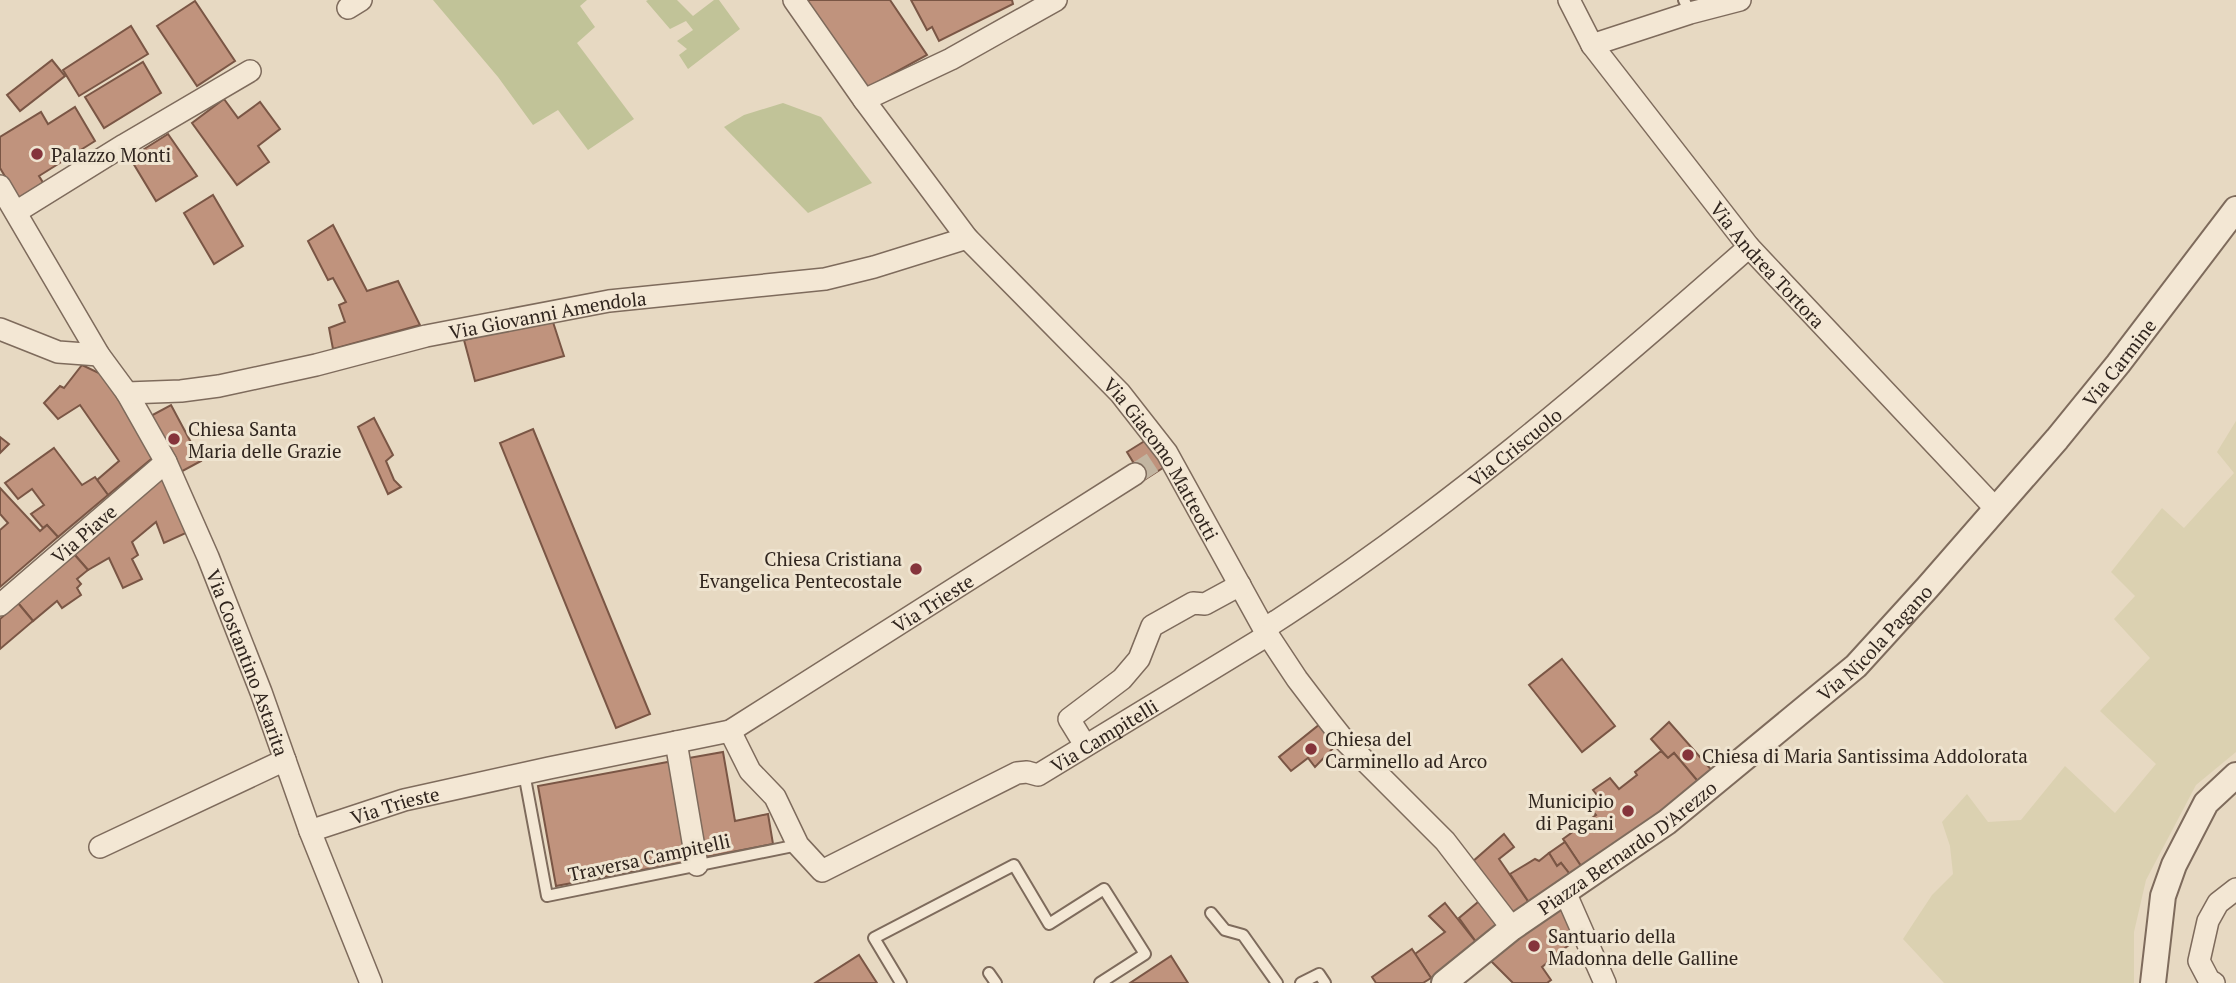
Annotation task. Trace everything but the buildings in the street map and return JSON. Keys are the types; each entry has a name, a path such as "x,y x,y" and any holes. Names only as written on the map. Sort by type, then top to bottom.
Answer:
{"street":[{"name":"Via Giacomo Matteotti","path":"794,0 864,100 967,238 1121,393 1167,453 1266,632 1297,679 1344,740 1445,841 1512,928"},
{"path":"864,100 951,59 1056,0"},
{"name":"Via Andrea Tortora","path":"1569,0 1592,46 1749,247 1996,509"},
{"path":"1592,46 1687,6 1740,0"},
{"path":"16,212 250,71"},
{"name":"Via Costantino Astarita","path":"0,186 99,355 127,393 166,462 208,557 310,831 371,983"},
{"name":"Via Carmine","path":"1996,509 2109,374 2236,209"},
{"name":"Via Giovanni Amendola","path":"127,393 181,391 219,386 426,337 608,301 825,279 967,238"},
{"name":"Via Criscuolo","path":"1266,632 1554,419 1749,247"},
{"path":"0,329 58,352 99,355"},
{"name":"Via Piave","path":"0,604 166,462"},
{"name":"Via Trieste","path":"310,831 404,800 730,731 1135,474"},
{"name":"Via Nicola Pagano","path":"1738,763 1856,666 1996,509"},
{"path":"1085,746 1069,719 1122,679 1139,659 1152,626 1193,603 1205,604 1240,586"},
{"name":"Via Campitelli","path":"798,845 822,871 1017,773 1038,775 1266,632"},
{"path":"730,731 750,771 775,797 798,845"},
{"path":"676,742 697,865"},
{"path":"100,847 285,760"},
{"name":"Piazza Bernardo D'Arezzo","path":"1444,983 1512,928 1667,822 1738,763"},
{"path":"2153,983 2163,896 2174,865 2206,803 2236,775"},
{"path":"2214,983 2209,980 2199,961 2208,922 2218,903 2236,889"},
{"path":"1565,892 1605,983"}],"lane":[{"name":"Traversa Campitelli","path":"524,773 547,896 798,845"},
{"path":"901,983 874,938 1014,865 1049,924 1104,889 1145,954 1100,983"},
{"path":"1211,913 1225,930 1243,935 1277,983"},
{"path":"989,972 996,983"},
{"path":"1301,983 1319,974 1325,983"}],"shaded area":[{"path":"2236,421 2236,752 2196,785 2146,880 2134,932 2134,983 1944,983 1903,939 1932,895 1953,874 1950,846 1942,822 1967,794 1988,822 2021,820 2065,766 2115,813 2156,764 2100,711 2150,658 2114,619 2135,596 2111,572 2162,508 2184,528 2234,473 2217,452"}],"green space":[{"path":"433,0 587,0 580,6 595,27 577,43 634,119 588,150 558,110 533,125 498,77"},
{"path":"677,0 693,16 714,0 719,0 740,29 688,69 679,55 687,49 677,41 693,30 686,21 670,29 646,1"},
{"path":"783,103 821,117 872,183 808,213 724,127 744,115"}],"tunnel":[{"path":"1135,474 1167,453"}],"place":[{"name":"Palazzo Monti","path":"37,154"},
{"name":"Chiesa Santa Maria delle Grazie","path":"174,439"},
{"name":"Chiesa Cristiana Evangelica Pentecostale","path":"916,569"},
{"name":"Chiesa del Carminello ad Arco","path":"1311,749"},
{"name":"Chiesa di Maria Santissima Addolorata","path":"1688,755"},
{"name":"Municipio di Pagani","path":"1628,811"},
{"name":"Santuario della Madonna delle Galline","path":"1534,946"}]}
